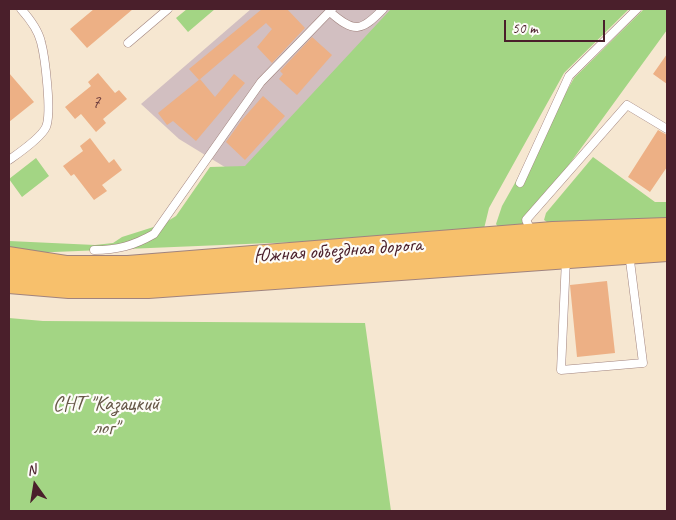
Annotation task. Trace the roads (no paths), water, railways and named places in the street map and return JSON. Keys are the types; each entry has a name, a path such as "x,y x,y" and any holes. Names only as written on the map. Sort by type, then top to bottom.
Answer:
{"main road":[{"name":"Южная объездная дорога","path":"9,282 69,286 148,286 535,247 553,234 667,230"},
{"name":"Южная объездная дорога","path":"9,259 67,268 128,268 535,247 566,255 667,249"}],"lane":[{"path":"9,160 24,149 46,127 49,105 41,40 31,21 21,9"},
{"path":"128,43 168,9"},
{"path":"94,250 116,250 137,244 154,234 261,82 331,10 346,26 356,28 368,25 383,9"},
{"path":"520,183 569,76 637,9"},
{"path":"535,247 526,220 627,105 667,129"},
{"path":"566,255 561,370 643,364 629,251"}],"park label":[{"name":"СНТ \"Казацкий лог\"","path":"106,416"}]}
